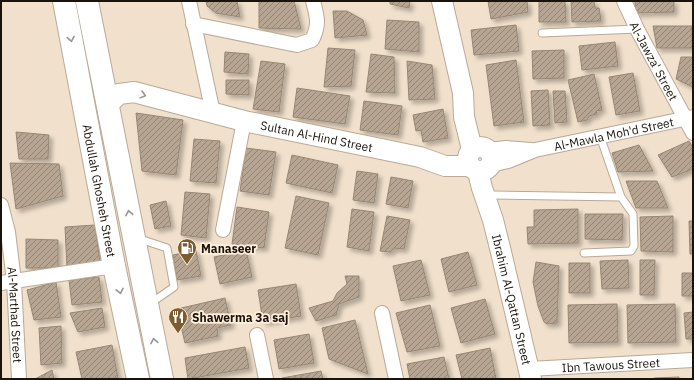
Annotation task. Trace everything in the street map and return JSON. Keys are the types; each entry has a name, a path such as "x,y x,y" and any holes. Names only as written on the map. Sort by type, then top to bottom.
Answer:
{"main road":[{"name":"Abdullah Ghosheh Street","path":"64,1 114,266 138,379"},
{"name":"Abdullah Ghosheh Street","path":"87,1 162,379"}],"street":[{"path":"188,1 213,113"},
{"path":"193,24 297,45 312,40 317,30 317,17 313,1"},
{"name":"Ibrahim Al-Qattan Street","path":"442,1 463,94 474,116 480,159 482,188 493,220 530,374"},
{"name":"Al-Jawza' Street","path":"624,1 637,29 690,118 693,133"},
{"name":"Sultan Al-Hind Street","path":"108,104 119,94 134,92 244,121 420,157 445,155 480,159"},
{"name":"Al-Mawla Moh'd Street","path":"480,159 508,161 535,150 690,118"},
{"path":"223,230 244,121"},
{"name":"Ibrahim Al-Qattan Street","path":"480,159 492,195 493,220"},
{"name":"Al-Marthad Street","path":"1,204 8,232 8,282 19,379"},
{"path":"8,282 114,266"},
{"path":"382,313 396,379"},
{"path":"257,335 266,379"},
{"name":"Ibn Tawous Street","path":"530,374 693,360"}],"lane":[{"path":"542,33 637,29"},
{"path":"584,253 631,250 634,246 633,214 621,197 600,136"},
{"path":"492,195 621,197"},
{"path":"134,237 167,248 174,287 147,305"}],"building":[{"path":"206,1 237,1 240,17 216,13 207,6"},
{"path":"259,1 294,1 301,29 259,28"},
{"path":"390,1 410,1 409,8 390,4"},
{"path":"488,1 527,1 528,12 491,19"},
{"path":"539,1 565,1 566,22 539,22"},
{"path":"571,1 594,1 595,8 599,8 601,21 572,22"},
{"path":"635,1 674,1 674,12 635,13"},
{"path":"333,11 347,11 363,20 367,35 335,38"},
{"path":"387,20 419,22 419,52 385,49"},
{"path":"516,25 519,51 474,55 471,30"},
{"path":"653,26 692,26 692,48 657,48"},
{"path":"615,42 618,66 582,70 579,46"},
{"path":"328,48 355,50 351,86 324,87"},
{"path":"564,50 564,78 533,79 532,51"},
{"path":"225,52 249,54 248,74 224,72"},
{"path":"371,54 394,57 395,93 366,92"},
{"path":"681,57 693,57 693,87 676,79"},
{"path":"516,60 524,122 494,126 486,65"},
{"path":"261,61 285,64 279,112 253,109"},
{"path":"407,61 432,65 435,99 409,100"},
{"path":"633,73 640,111 616,115 609,77"},
{"path":"594,74 602,110 596,111 597,114 589,116 587,120 578,122 568,80"},
{"path":"226,80 249,80 249,95 226,94"},
{"path":"297,88 350,96 345,124 293,117"},
{"path":"548,90 550,125 533,126 531,91"},
{"path":"553,91 565,91 567,122 555,123"},
{"path":"364,101 402,106 398,135 360,130"},
{"path":"443,109 448,138 423,142 421,130 416,131 413,115"},
{"path":"136,113 183,120 176,175 142,171"},
{"path":"16,132 49,135 48,159 19,159"},
{"path":"194,139 220,141 216,183 190,181"},
{"path":"689,141 693,148 693,169 672,177 658,155"},
{"path":"639,145 653,171 618,172 612,153"},
{"path":"246,148 276,152 269,195 240,191"},
{"path":"292,155 338,165 332,193 286,183"},
{"path":"10,163 59,164 63,196 16,209"},
{"path":"357,171 378,174 374,203 353,200"},
{"path":"391,177 413,181 408,208 386,204"},
{"path":"626,181 657,181 668,208 636,208"},
{"path":"185,192 210,194 206,238 181,235"},
{"path":"296,196 329,203 318,255 285,248"},
{"path":"166,201 171,226 155,229 150,205"},
{"path":"237,207 269,212 264,248 232,244"},
{"path":"352,209 374,212 369,251 347,247"},
{"path":"578,209 578,243 528,244 527,227 534,227 534,210"},
{"path":"585,214 623,214 622,240 585,239"},
{"path":"387,216 410,220 404,249 394,248 390,252 380,251"},
{"path":"673,216 673,252 641,251 640,217"},
{"path":"689,221 693,221 693,254 690,254"},
{"path":"95,225 100,263 67,268 65,227"},
{"path":"26,239 58,240 58,268 26,268"},
{"name":"Manaseer","path":"196,250 201,276 177,280 173,255"},
{"path":"246,250 252,277 220,284 214,257"},
{"path":"468,252 477,285 449,292 441,259"},
{"path":"421,260 430,295 401,301 393,266"},
{"path":"628,260 629,288 602,289 600,261"},
{"path":"640,260 655,260 654,295 640,295"},
{"path":"536,262 559,266 557,323 547,324 544,322 538,306 533,282"},
{"path":"569,263 590,263 590,293 569,293"},
{"path":"682,273 693,273 693,296 682,296"},
{"path":"345,276 359,276 359,297 339,304 336,315 316,321 309,308 333,301 337,293 347,284"},
{"path":"99,277 102,302 72,305 69,280"},
{"path":"56,282 61,317 34,320 27,290"},
{"path":"296,284 301,316 263,322 258,290"},
{"path":"225,298 231,325 217,328 218,336 185,343 177,309"},
{"path":"485,299 495,334 461,343 451,308"},
{"path":"617,304 618,342 569,343 568,305"},
{"path":"675,304 676,342 628,343 627,305"},
{"path":"430,305 440,346 407,352 396,313"},
{"path":"102,308 105,327 78,332 70,313"},
{"path":"693,312 693,339 686,339 684,313"},
{"path":"355,320 368,374 329,359 322,328"},
{"path":"61,326 62,363 41,365 39,328"},
{"path":"309,334 314,363 279,369 274,340"},
{"path":"112,345 118,379 82,379 76,352"},
{"path":"245,347 249,368 188,379 185,358"},
{"path":"490,348 496,379 462,379 456,355"},
{"path":"444,357 449,379 410,379 407,364"},
{"path":"52,370 54,379 35,379"},
{"path":"321,371 323,379 282,379 282,378"},
{"path":"679,377 679,379 654,379 654,378"}],"place":[{"name":"Manaseer","path":"187,265"},
{"name":"Shawerma 3a saj","path":"178,334"}]}
